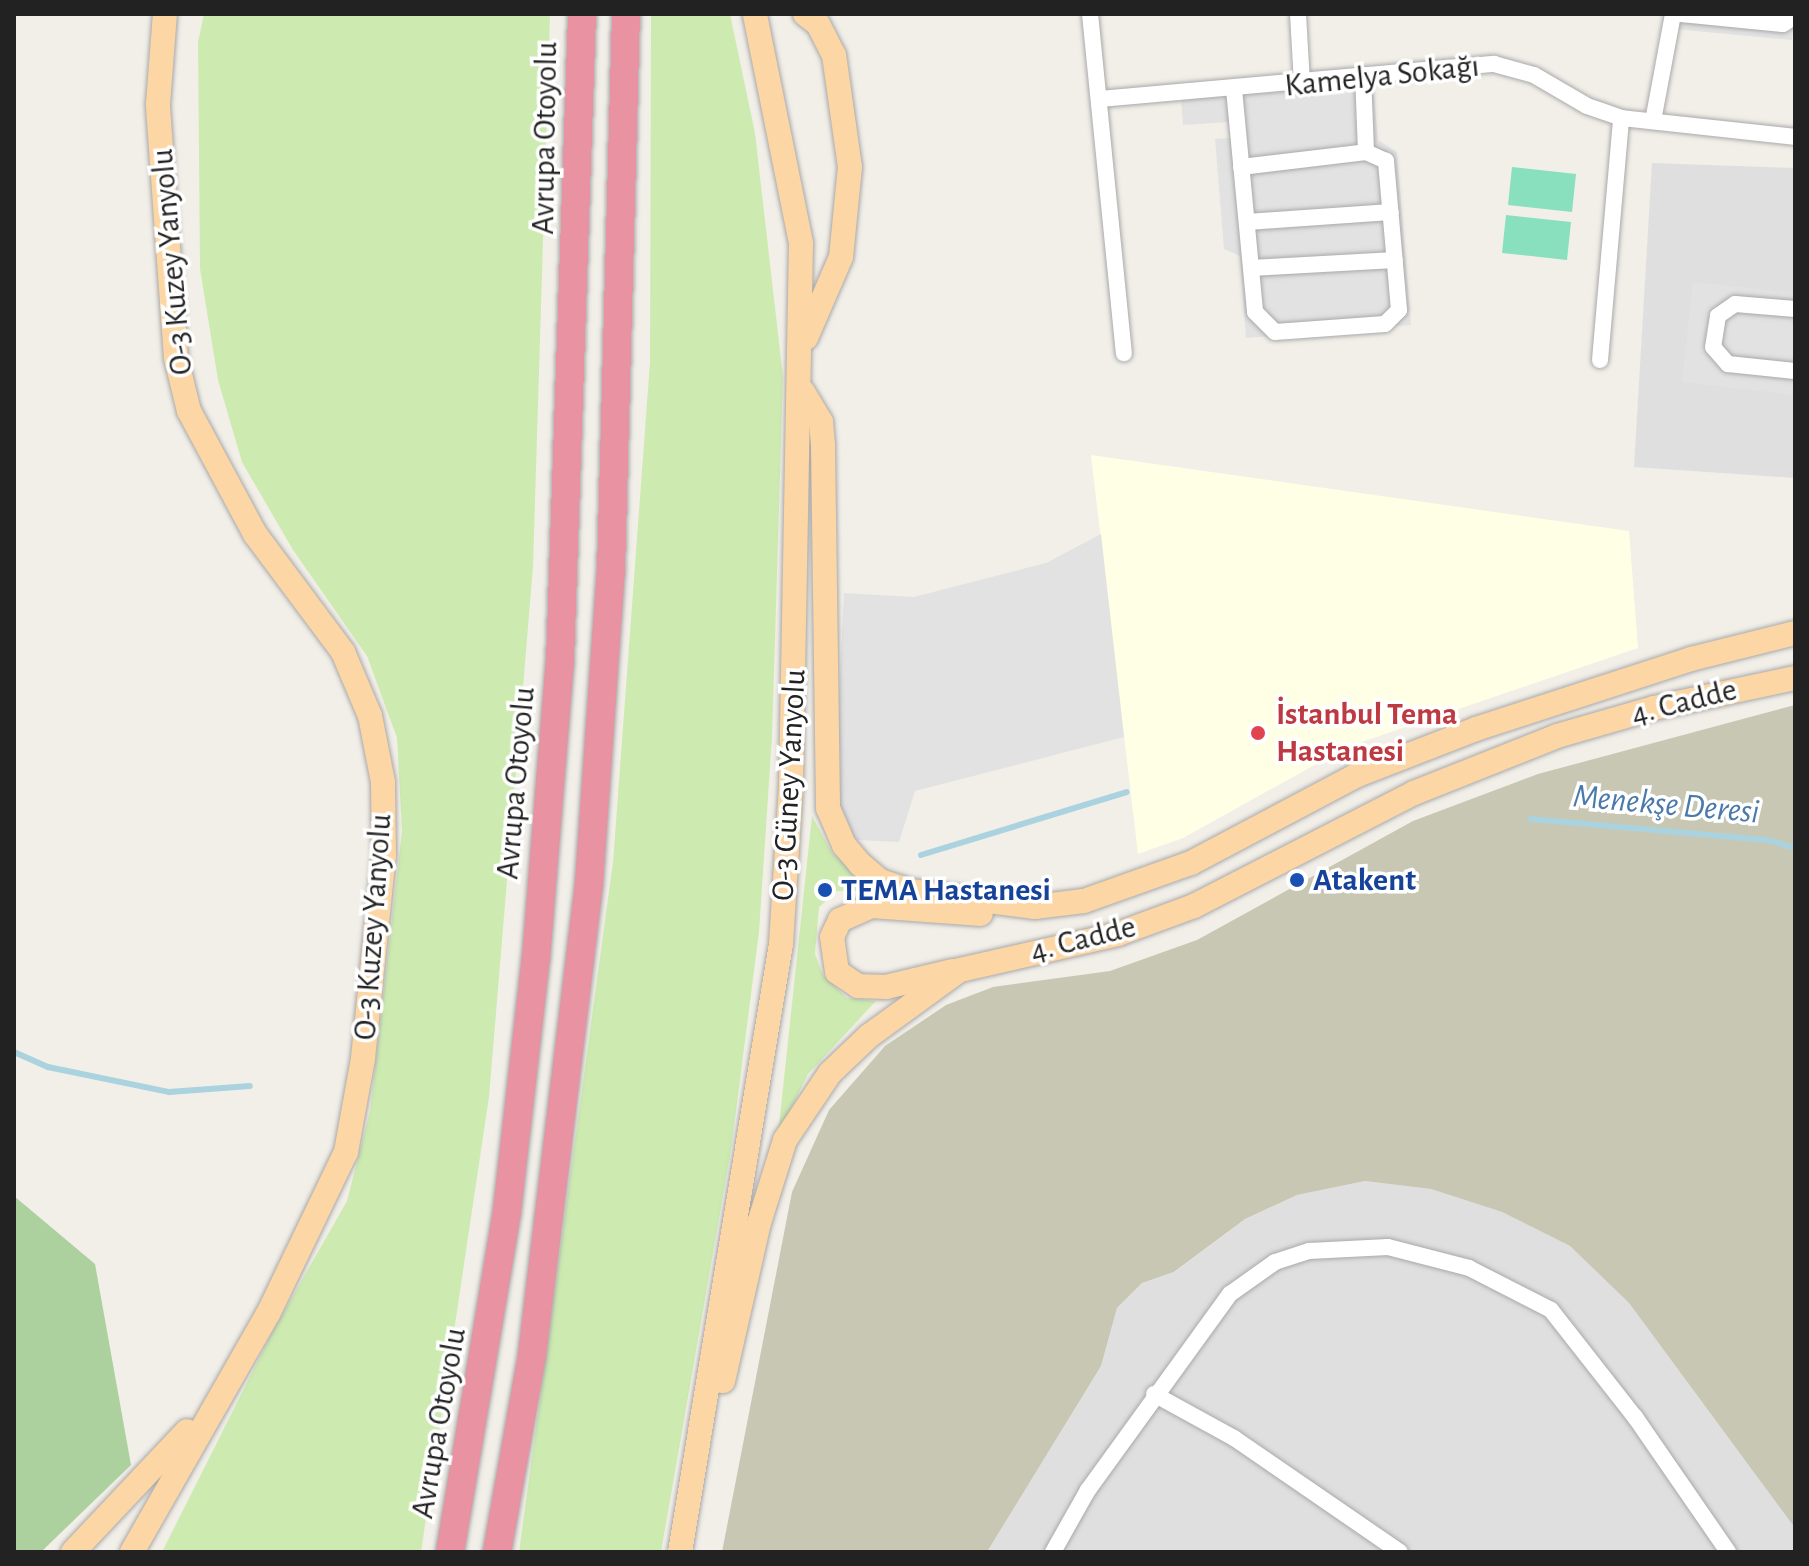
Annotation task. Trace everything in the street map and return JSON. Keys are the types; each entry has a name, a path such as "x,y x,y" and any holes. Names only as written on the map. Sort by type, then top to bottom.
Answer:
{"highway":[{"name":"Avrupa Otoyolu","path":"450,1552 507,1211 536,958 561,646 582,14"},
{"path":"497,1552 542,1282 589,883 611,571 626,14"}],"main road":[{"name":"O-3 Kuzey Yanyolu","path":"132,1552 216,1399 268,1314 346,1152 363,1058 384,856 383,782 370,716 343,652 255,534 189,411 176,358 158,104 165,14"},
{"name":"O-3 Güney Yanyolu","path":"680,1552 781,944 802,389 801,243 755,14"},
{"path":"802,348 841,257 850,167 834,55 818,24 805,14"},
{"name":"4. Cadde","path":"802,389 821,422 823,446 824,780 837,831 880,881 910,891 1035,907 1084,901 1171,871 1355,776 1476,729 1691,659 1795,633"},
{"name":"4. Cadde","path":"686,1515 785,1140 830,1073 869,1036 960,970 1118,934 1194,906 1414,793 1557,736 1654,708 1795,678"},
{"path":"960,970 886,987 858,986 837,972 832,937 840,920 872,906 967,914 1035,907"},
{"path":"73,1552 216,1399"}],"street":[{"path":"1090,14 1124,353"},
{"path":"1298,14 1302,84"},
{"path":"1653,121 1673,14"},
{"path":"1681,14 1783,24 1795,16"},
{"name":"Kamelya Sokağı","path":"1100,99 1302,84 1363,75 1494,64 1534,75 1587,106 1621,118 1793,134"},
{"path":"1363,75 1366,152"},
{"path":"1234,89 1241,167 1247,222 1255,312 1275,332 1385,324 1399,310 1386,161 1366,152 1241,167"},
{"path":"1600,360 1621,118"},
{"path":"1247,222 1391,212"},
{"path":"1251,268 1395,260"},
{"path":"1795,309 1735,304 1718,316 1713,347 1728,364 1795,371"},
{"path":"1053,1552 1154,1394 1230,1294 1275,1262 1346,1247 1416,1252 1506,1283 1551,1310 1635,1417 1728,1552"},
{"path":"1154,1394 1234,1438 1400,1552"},
{"path":"1038,1552 1066,1529"}],"shaded area":[{"path":"1675,14 1794,14 1792,40 1674,29"},
{"path":"1373,84 1378,140 1397,152 1411,325 1246,338 1240,256 1224,249 1215,139 1230,138 1228,122 1183,125 1181,99"},
{"path":"1652,163 1795,168 1795,478 1634,467"},
{"path":"1693,282 1795,293 1795,395 1682,382"},
{"path":"1091,455 1629,531 1638,648 1347,747 1183,838 1138,854"},
{"path":"1101,534 1124,737 915,791 899,842 857,840 840,824 834,796 844,593 914,597 1046,563"},
{"path":"1795,705 1795,1528 1629,1303 1570,1246 1502,1212 1431,1189 1365,1181 1297,1195 1245,1219 1174,1272 1142,1283 1117,1308 1101,1366 987,1552 722,1552 792,1192 829,1110 885,1046 946,1005 993,987 1110,971 1197,940 1413,821 1538,774"},
{"path":"1365,1181 1431,1189 1502,1212 1570,1246 1629,1303 1795,1528 1795,1552 987,1552 1101,1366 1117,1308 1142,1283 1175,1272 1245,1219 1297,1195"}],"green space":[{"path":"204,14 550,14 533,567 489,1097 421,1552 162,1552 274,1329 347,1201 370,1111 402,831 397,738 367,656 293,550 242,462 218,380 200,269 198,42"},
{"path":"651,14 730,14 755,133 783,377 772,737 759,932 731,1150 661,1552 519,1552 613,862 650,362"},
{"path":"1512,167 1576,174 1572,212 1508,205"},
{"path":"1506,215 1571,222 1567,260 1502,253"},
{"path":"812,816 832,853 876,891 837,891 819,907 815,954 823,975 847,998 876,1001 808,1074 778,1135"},
{"path":"14,1196 95,1264 131,1465 41,1552 14,1552"}],"waterway":[{"name":"Menekşe Deresi","path":"921,855 1127,792"},
{"name":"Menekşe Deresi","path":"1531,819 1768,840 1795,848"},
{"name":"Menekşe Deresi","path":"14,1052 48,1067 169,1092 250,1086"}],"place":[{"name":"İstanbul Tema Hastanesi","path":"1258,733"},
{"name":"Atakent","path":"1297,880"},
{"name":"TEMA Hastanesi","path":"825,890"}]}
